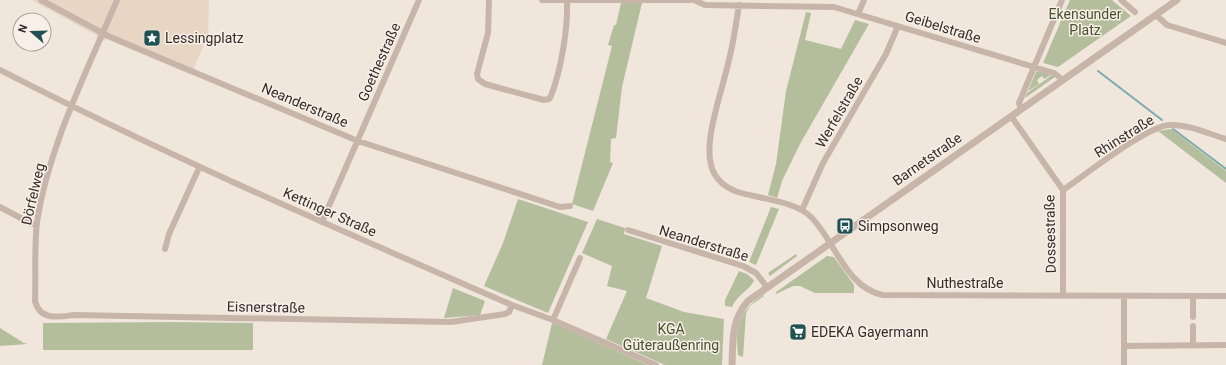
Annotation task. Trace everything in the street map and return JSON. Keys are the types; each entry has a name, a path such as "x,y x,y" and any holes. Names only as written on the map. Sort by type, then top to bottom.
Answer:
{"street":[{"name":"Neanderstraße","path":"41,0 103,34 358,141 560,207 570,206"},
{"name":"Dörfelweg","path":"36,289 37,224 50,170 72,107 117,0"},
{"name":"Goethestraße","path":"322,222 419,0"},
{"path":"489,0 488,32 477,74 478,79 485,84 544,100 549,99 551,96 560,63 566,30 567,1"},
{"path":"542,0 690,0"},
{"name":"Geibelstraße","path":"694,0 705,5 834,6 1054,73 1063,80"},
{"path":"858,14 864,0"},
{"path":"1021,109 1019,103 1062,0"},
{"path":"1121,0 1135,12"},
{"name":"Barnetstraße","path":"732,365 733,330 737,316 748,301 830,242 1177,0"},
{"path":"739,5 728,62 710,139 711,165 717,178 731,189 802,210 815,222 830,242"},
{"path":"1156,15 1163,23 1167,25 1226,43"},
{"name":"Werfelstraße","path":"802,210 826,158 883,60 898,26"},
{"name":"Kettinger Straße","path":"0,70 72,107 199,168 512,305 552,320 656,365"},
{"name":"Dossestraße","path":"1011,116 1063,190 1063,296"},
{"name":"Rhinstraße","path":"1063,190 1141,136 1161,126 1177,125 1226,139"},
{"path":"165,249 199,168"},
{"path":"0,207 26,221 37,224"},
{"name":"Neanderstraße","path":"628,230 743,266 756,273 767,287"},
{"name":"Nuthestraße","path":"830,242 862,287 873,293 883,295 1226,296"},
{"path":"552,320 580,258"},
{"name":"Eisnerstraße","path":"36,289 35,301 38,309 44,314 57,317 74,315 451,322 505,314 509,312 512,305"},
{"path":"1124,296 1124,365"},
{"path":"1193,296 1193,317"},
{"path":"1193,326 1193,345"},
{"path":"1124,346 1226,345"}],"green space":[{"name":"Ekensunder Platz","path":"1070,0 1112,0 1131,16 1058,67 1043,63"},
{"path":"621,3 642,3 622,87 616,138 611,139 610,162 613,163 593,211 572,204 612,46 608,45 614,25 616,25"},
{"path":"806,12 811,13 805,40 841,49 855,20 869,24 800,144 782,181 777,198 768,195 776,164 786,91"},
{"path":"1038,71 1051,75 1044,79 1042,76 1037,80 1039,84 1028,91 1036,72"},
{"path":"1052,75 1055,77 1025,98 1027,93"},
{"path":"1171,129 1226,171 1226,183 1158,131"},
{"path":"518,199 588,222 548,313 484,286 503,243"},
{"path":"771,207 779,209 756,265 749,262"},
{"name":"KGA Güteraußenring","path":"597,219 625,228 624,234 662,246 646,298 684,312 724,319 722,365 665,365 606,339 627,291 607,286 612,266 582,253"},
{"path":"796,254 797,256 770,276 768,273"},
{"path":"827,256 834,257 854,285 854,293 815,293 800,286 793,286 776,294 776,292"},
{"path":"739,271 747,274 754,280 753,283 737,299 732,307 725,306 725,300"},
{"path":"453,288 485,301 480,315 444,318"},
{"path":"763,295 764,296 750,306"},
{"path":"750,306 746,313 743,357 738,355 737,336 740,320"},
{"path":"43,323 253,323 253,350 43,350"},
{"path":"552,323 560,326 648,365 542,365"},
{"path":"0,328 24,343 28,344 0,346"}],"shaded area":[{"name":"Lessingplatz","path":"31,0 209,0 208,35 191,75 109,40 106,39 104,41 97,38 96,35"}],"waterway":[{"path":"1098,71 1162,120"},
{"path":"1173,129 1226,169"}],"place":[{"name":"Lessingplatz","path":"152,38"},
{"name":"Simpsonweg","path":"845,226"},
{"name":"EDEKA Gayermann","path":"798,332"}]}
